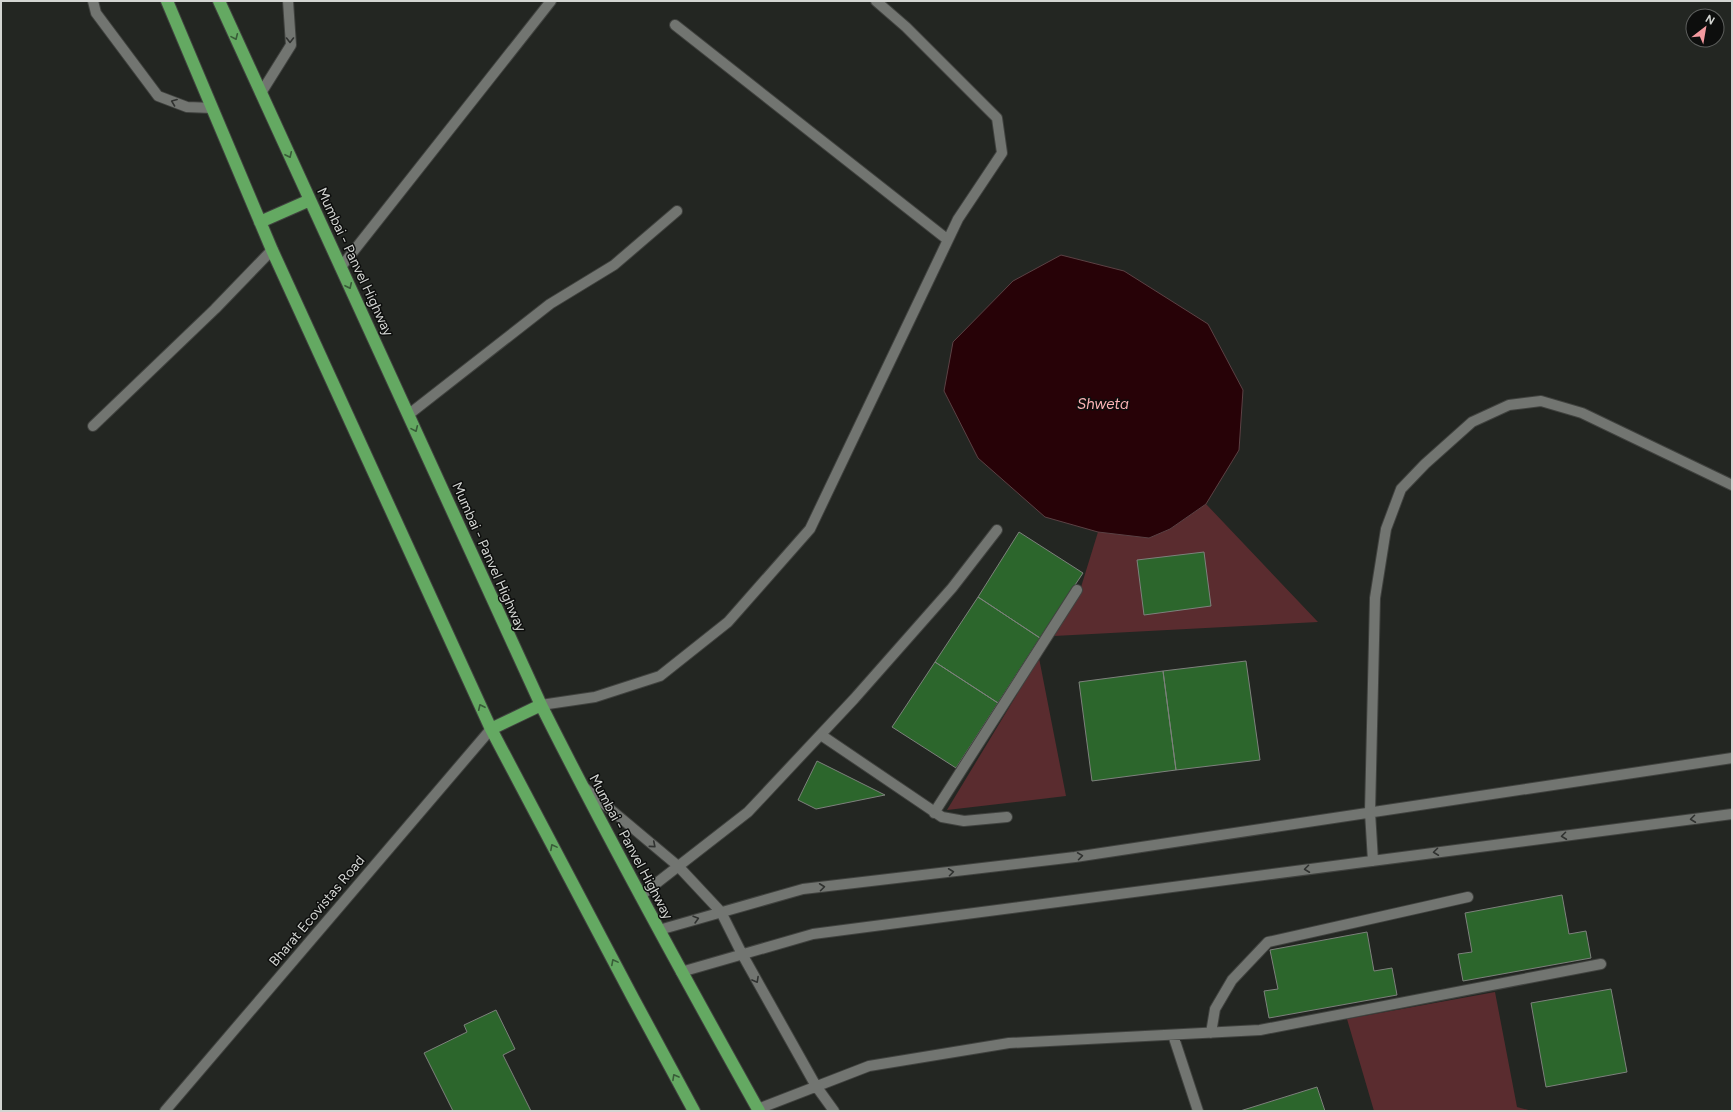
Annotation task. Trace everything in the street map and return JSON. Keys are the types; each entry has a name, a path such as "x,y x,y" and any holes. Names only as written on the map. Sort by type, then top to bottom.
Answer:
{"highway":[{"path":"166,1 272,250 491,729 632,998 694,1111"},
{"name":"Mumbai - Panvel Highway","path":"219,1 541,705 580,784 640,896 758,1110"},
{"path":"260,222 310,200"},
{"path":"491,729 541,705"}],"street":[{"path":"93,1 96,13 158,96 187,107 212,108"},
{"path":"261,93 291,46 288,1"},
{"path":"341,267 551,1"},
{"path":"541,705 595,697 660,676 728,622 810,528 958,219 1002,153 997,118 906,27 876,1"},
{"path":"675,25 948,240"},
{"path":"408,415 550,304 614,265 677,210"},
{"path":"93,426 215,309 272,250"},
{"path":"1372,861 1370,812 1375,598 1389,522 1401,489 1425,464 1472,422 1509,405 1542,401 1582,412 1732,485"},
{"path":"640,896 748,812 821,735 952,588 997,530"},
{"path":"934,813 1077,590"},
{"name":"Bharat Ecovistas Road","path":"165,1111 491,729"},
{"path":"821,735 942,817 964,821 1007,817"},
{"path":"659,930 803,889 1075,857 1732,758"},
{"path":"580,784 678,866 721,912 742,954 816,1086 834,1111"},
{"path":"681,972 813,934 1732,814"},
{"path":"1211,1032 1215,1009 1232,980 1268,942 1468,897"},
{"path":"758,1110 869,1066 1009,1043 1260,1030 1601,964"},
{"path":"1173,1035 1198,1111"}],"shaded area":[{"path":"1206,504 1318,622 1054,636 1077,600 1098,532 1149,538 1170,529"},
{"path":"1039,658 1066,796 947,810"},
{"path":"1495,992 1517,1107 1532,1111 1374,1111 1347,1019"}],"water":[{"name":"Shweta","path":"1061,255 1124,271 1208,324 1243,390 1239,450 1206,504 1170,529 1149,538 1098,532 1045,517 978,458 944,391 953,342 1013,281"}],"building":[{"path":"1019,532 1083,573 1040,638 978,597"},
{"path":"1204,552 1211,606 1144,615 1137,560"},
{"path":"978,597 1040,638 998,703 935,662"},
{"path":"1246,661 1260,760 1176,770 1163,671"},
{"path":"935,662 998,703 956,768 892,727"},
{"path":"1163,671 1176,770 1092,781 1079,682"},
{"path":"817,761 885,795 816,809 798,800"},
{"path":"1562,895 1569,934 1586,931 1591,958 1463,981 1458,954 1472,952 1465,913"},
{"path":"1367,932 1374,971 1392,968 1397,995 1269,1018 1264,991 1278,989 1270,950"},
{"path":"1611,989 1627,1072 1546,1087 1531,1003"},
{"path":"496,1010 515,1049 503,1055 531,1111 453,1111 424,1053 467,1032 464,1025"},
{"path":"1317,1087 1325,1111 1240,1111"}]}
